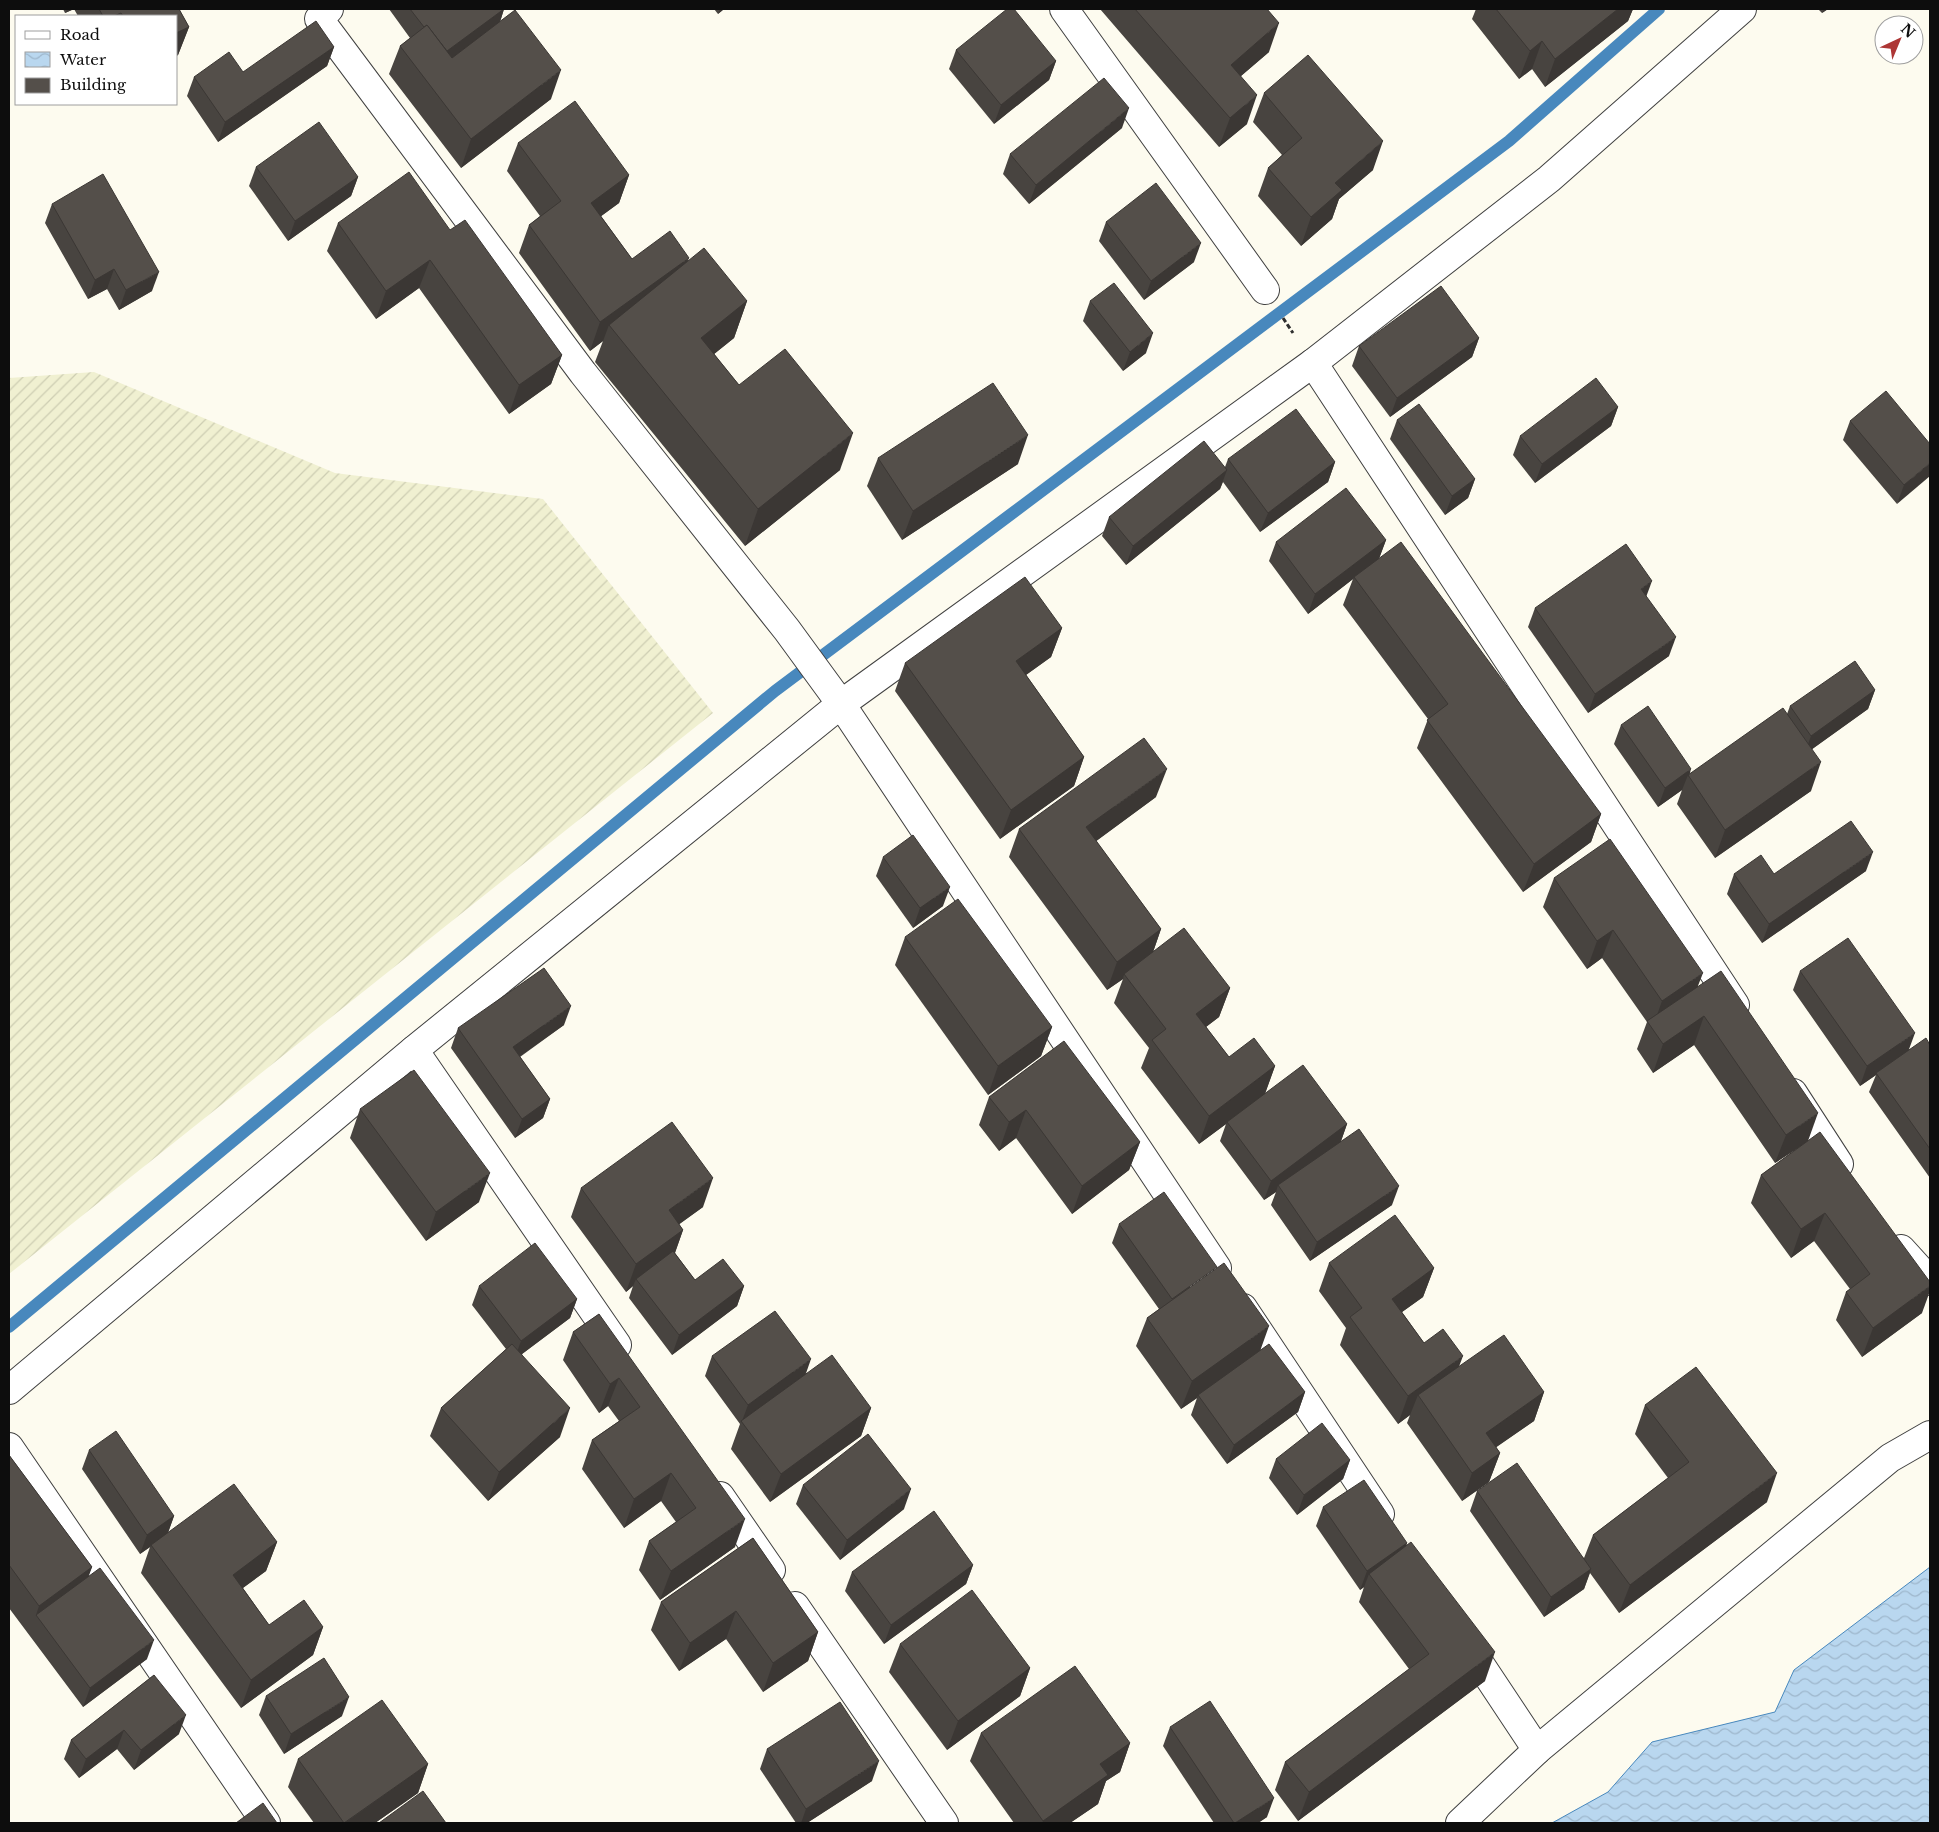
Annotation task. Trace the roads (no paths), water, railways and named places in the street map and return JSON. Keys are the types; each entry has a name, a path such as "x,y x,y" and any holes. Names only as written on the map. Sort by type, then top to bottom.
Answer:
{"street":[{"path":"328,9 319,19 584,373 787,630 841,704 1394,1534"},
{"path":"1064,9 1265,290"},
{"path":"9,1390 414,1050 841,704 1313,363 1549,179 1742,9"},
{"path":"1313,363 1746,1022"},
{"path":"414,1050 628,1362"},
{"path":"1779,1072 1850,1181"},
{"path":"1885,1228 1930,1281"},
{"path":"1460,1823 1537,1750 1890,1458 1930,1435"},
{"path":"9,1448 266,1823"},
{"path":"707,1478 944,1823"},
{"path":"1454,1626 1537,1750"}],"water":[{"path":"1930,1567 1930,1823 1552,1823 1608,1792 1652,1742 1775,1712 1794,1670"}],"waterway":[{"path":"9,1327 775,691 1509,141 1659,9"}]}
